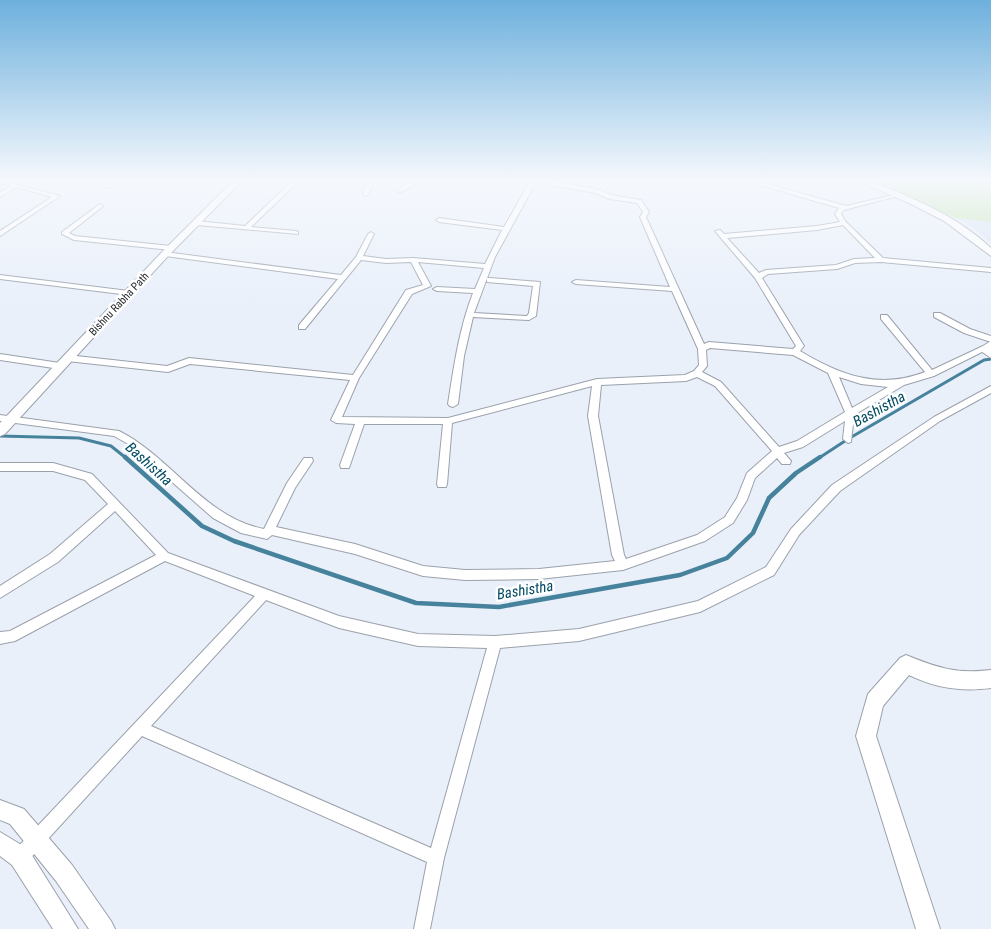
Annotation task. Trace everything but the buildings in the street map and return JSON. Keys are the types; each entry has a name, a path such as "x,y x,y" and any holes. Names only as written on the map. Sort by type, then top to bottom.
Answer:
{"street":[{"path":"0,234 16,223"},
{"path":"77,223 64,233 65,235 74,238 342,277"},
{"name":"Bishnu Rabha Path","path":"3,424 196,223"},
{"path":"208,223 296,233"},
{"path":"246,228 251,223"},
{"path":"461,223 506,230"},
{"path":"453,404 463,339 490,263 510,223"},
{"path":"413,260 427,286 409,292 355,378 336,420 448,421 597,382 686,378 697,373 704,366 702,349 646,223"},
{"path":"795,352 800,346 758,277 721,233 817,228 842,223"},
{"path":"844,223 880,260"},
{"path":"953,223 962,228 991,253"},
{"path":"302,326 359,258 372,234"},
{"path":"359,258 386,261 413,260 490,263"},
{"path":"758,277 766,272 837,267 854,261 880,260 991,270"},
{"path":"471,315 529,318 533,314 538,274"},
{"path":"0,277 129,293"},
{"path":"490,280 537,284"},
{"path":"576,282 674,289"},
{"path":"437,289 479,291"},
{"path":"269,530 355,549 423,571 432,572 465,575 539,574 623,565 701,538 730,520 742,500 751,476 778,451 800,444 901,383 931,374 989,347 967,331 937,315"},
{"path":"884,317 931,374"},
{"path":"702,349 709,344 795,352 819,367 855,379 882,383 901,383"},
{"path":"0,357 168,369 188,361 355,378"},
{"path":"832,372 850,413 848,439"},
{"path":"697,373 718,384 786,461"},
{"path":"597,382 593,416 618,555 623,565"},
{"path":"0,466 53,467 88,477 164,556 339,622 418,640 495,642 579,635 700,606 770,571 795,532 836,488 937,419 991,388"},
{"path":"345,465 361,420"},
{"path":"442,484 448,421"},
{"path":"3,424 116,433 133,442 217,515 245,530 267,534 291,486 308,461"},
{"path":"0,593 54,558 115,504"},
{"path":"0,638 11,637 164,556"},
{"path":"20,857 265,593"},
{"path":"422,929 436,858 495,642"},
{"path":"928,929 866,736 875,701 906,664 937,679 973,682 991,679"},
{"path":"140,728 436,858"},
{"path":"0,810 17,816 64,873 103,929"},
{"path":"0,843 20,857 66,929"}],"shaded area":[{"path":"964,223 991,223 991,243 976,230"}],"waterway":[{"name":"Bashistha","path":"819,458 848,439 984,360 991,359"},
{"name":"Bashistha","path":"0,436 79,438 111,446 126,458"},
{"name":"Bashistha","path":"125,457 202,526 234,541 416,603 499,607 680,575 727,558 753,533 769,498 796,473 820,457"}]}
